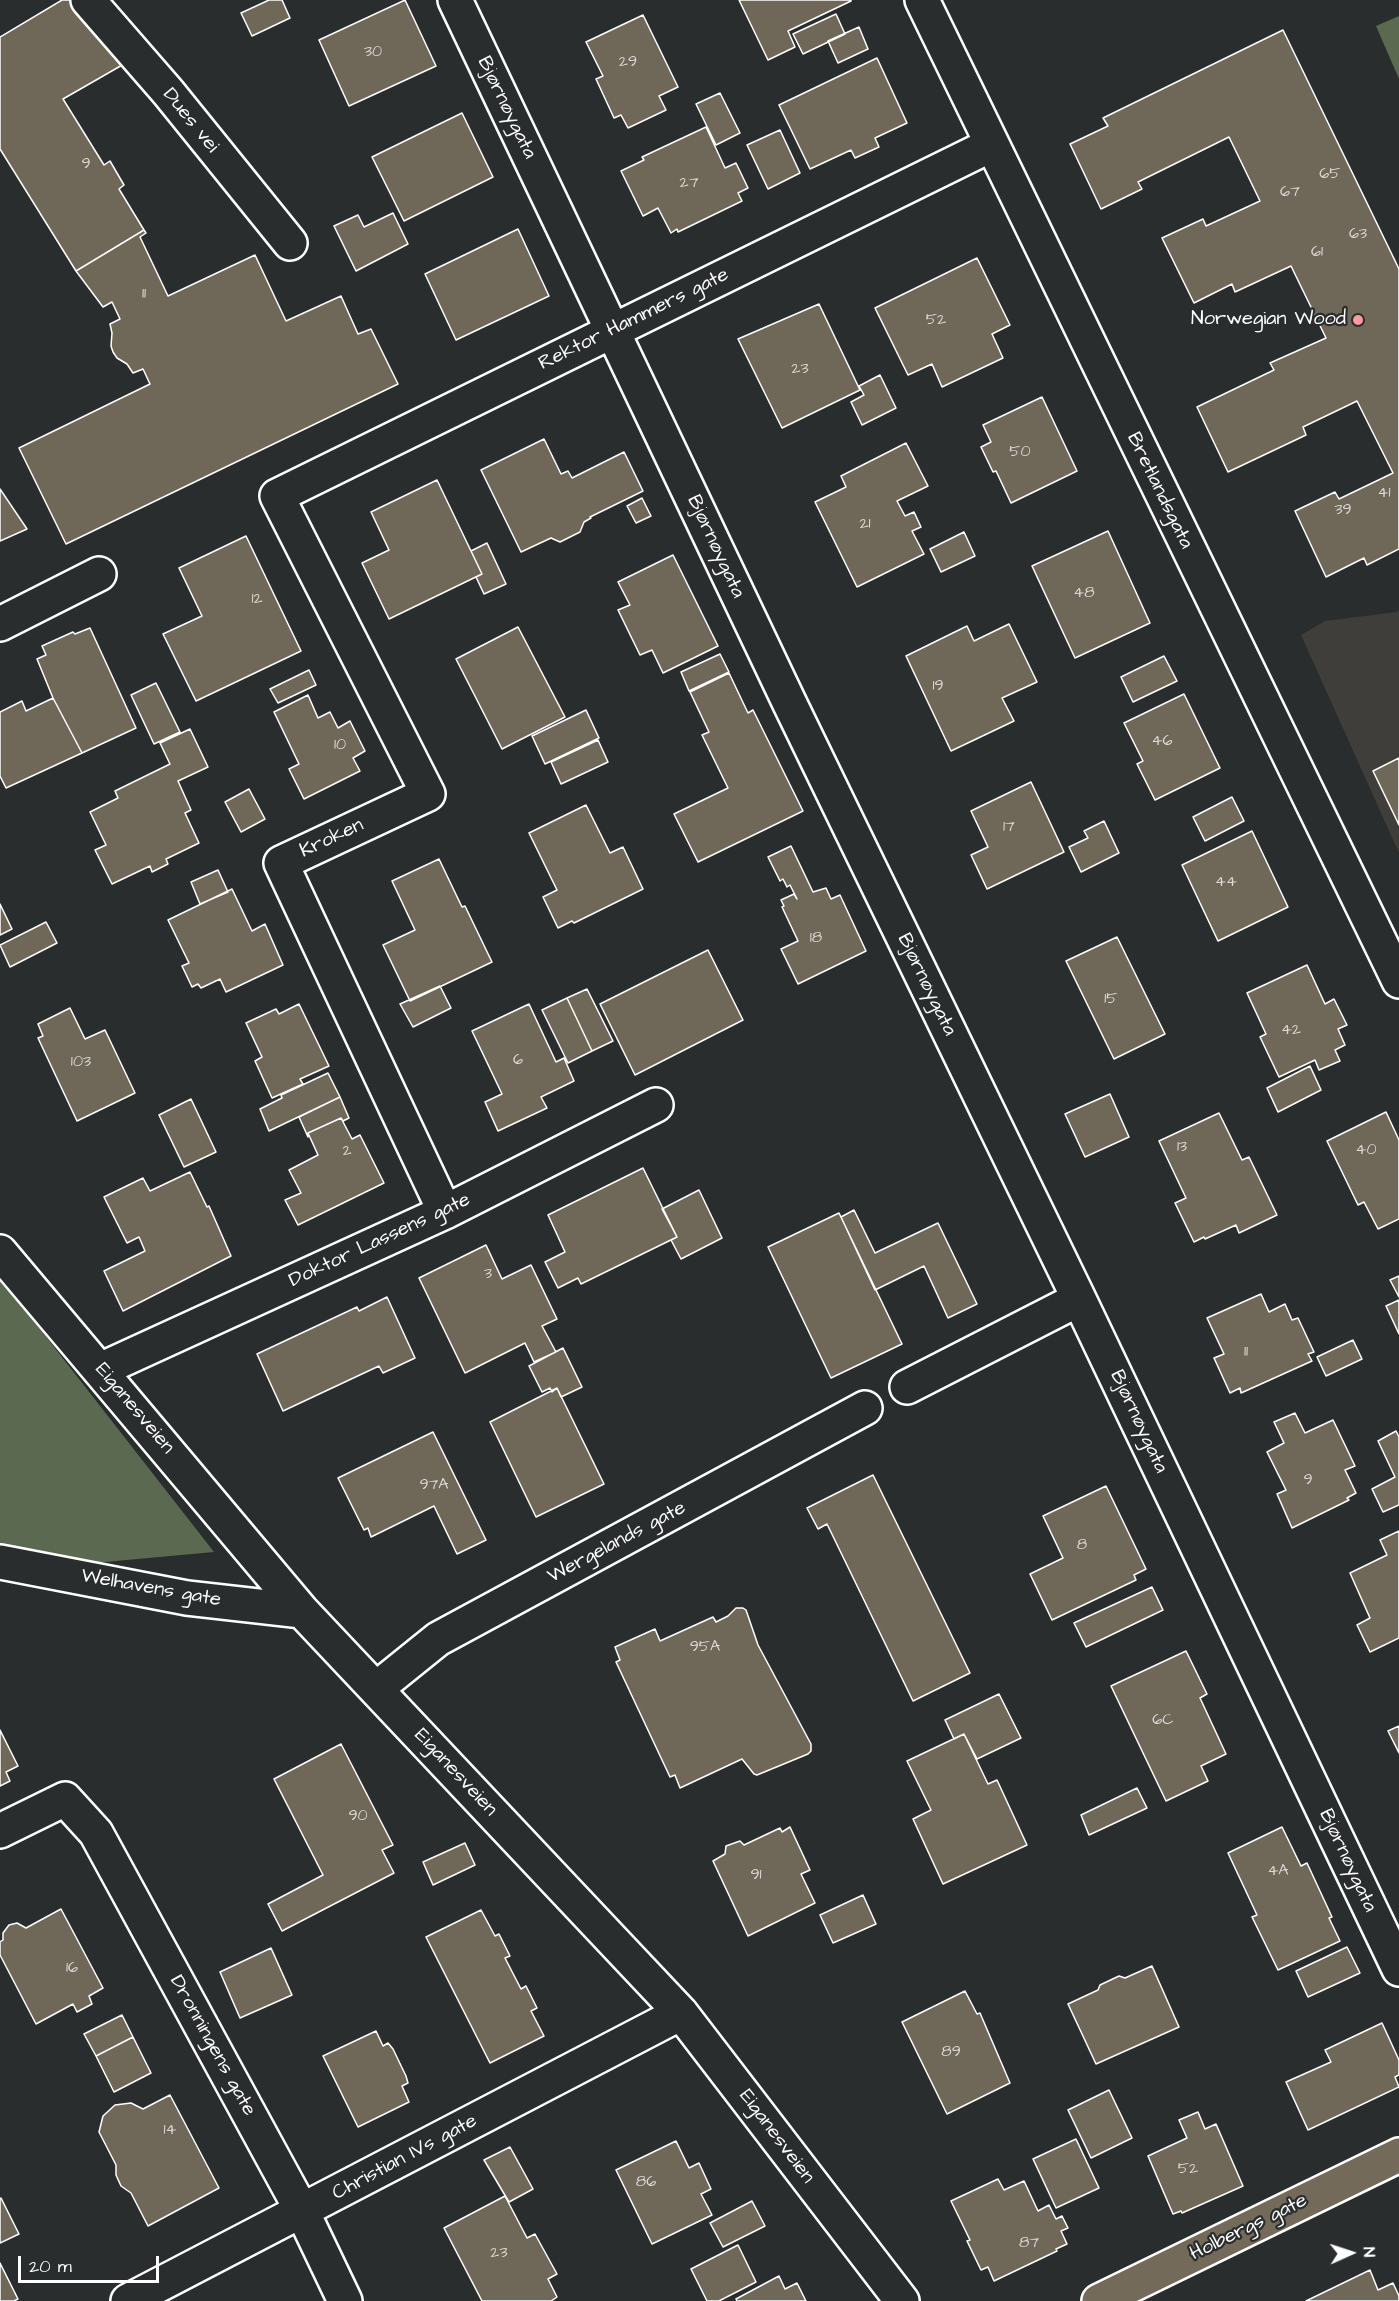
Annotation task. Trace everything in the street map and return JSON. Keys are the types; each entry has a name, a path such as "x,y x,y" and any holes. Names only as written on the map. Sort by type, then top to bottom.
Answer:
{"main road":[{"name":"Holbergs gate","path":"1099,2301 1399,2155"}],"street":[{"name":"Dues vei","path":"88,0 168,93 290,243"},
{"name":"Bjørnøygata","path":"455,0 790,704 1079,1299 1399,1970"},
{"name":"Bretlandsgata","path":"921,0 1399,981"},
{"name":"Rektor Hammers gate","path":"277,496 991,145"},
{"name":"Kroken","path":"277,496 429,794 281,863 445,1212"},
{"path":"0,624 99,574"},
{"name":"Doktor Lassens gate","path":"100,1370 445,1212 656,1105"},
{"name":"Eiganesveien","path":"0,1252 302,1611 681,2013 902,2301"},
{"path":"907,1386 1079,1299"},
{"name":"Wergelands gate","path":"376,1689 438,1639 865,1408"},
{"name":"Welhavens gate","path":"0,1562 187,1598 302,1611"},
{"name":"Dronningens gate","path":"0,1831 65,1799 96,1833 303,2211 345,2301"},
{"name":"Christian IVs gate","path":"128,2301 681,2013"}],"shaded area":[{"path":"1399,610 1399,853 1301,635 1325,621"}],"green space":[{"path":"1399,16 1399,79 1376,26"},
{"path":"0,1280 214,1552 83,1564 0,1547"}],"building":[{"path":"62,0 72,0 86,24 97,19 124,64 63,99 104,165 110,161 124,185 119,189 144,230 76,271 0,149 0,37"},
{"path":"269,0 282,0 290,18 252,36 241,13"},
{"path":"405,0 436,66 349,106 319,40"},
{"path":"739,0 851,1 788,31 795,47 768,60"},
{"path":"836,14 845,34 803,54 793,34"},
{"path":"643,15 678,87 659,96 666,110 628,128 621,115 614,118 596,79 603,76 586,42"},
{"path":"859,27 868,49 838,63 828,41"},
{"name":"Norwegian Wood","path":"1283,30 1399,269 1399,549 1367,565 1364,558 1326,577 1295,511 1335,492 1339,499 1393,473 1357,401 1303,427 1306,435 1228,472 1197,407 1274,370 1270,363 1326,338 1291,266 1235,292 1232,284 1194,303 1162,238 1203,219 1206,226 1260,201 1229,137 1138,182 1142,189 1101,209 1070,144 1108,126 1103,118"},
{"path":"877,58 907,123 875,138 879,147 855,158 851,150 810,169 779,105"},
{"path":"720,93 740,133 716,145 696,104"},
{"path":"462,113 493,177 404,221 372,157"},
{"path":"706,127 725,168 736,163 748,188 738,193 742,201 678,232 677,229 671,233 658,208 643,216 621,171 644,160 642,157"},
{"path":"780,130 800,173 768,189 747,145"},
{"path":"393,213 408,244 356,271 334,226 358,215 364,227"},
{"path":"518,229 549,296 456,340 425,274"},
{"path":"144,230 146,233 140,237 168,296 255,255 286,321 341,296 358,334 371,329 398,384 66,544 19,448 150,384 143,369 133,373 127,364 117,358 113,352 110,324 120,319 112,302 103,307 76,271"},
{"path":"977,258 1010,325 992,334 1003,358 942,387 932,364 908,375 875,308"},
{"path":"819,304 860,390 782,428 738,339"},
{"path":"880,375 896,408 862,425 851,402 864,395 859,386"},
{"path":"1042,397 1077,471 1011,503 996,471 993,472 981,447 991,442 983,425"},
{"path":"544,439 561,474 568,471 572,478 624,452 643,491 590,517 584,522 580,532 560,542 551,538 521,552 481,470"},
{"path":"906,443 928,486 897,501 905,516 914,512 921,527 912,531 924,554 857,587 815,502 846,487 841,476"},
{"path":"437,480 482,574 389,619 362,563 389,550 371,512"},
{"path":"0,489 27,529 0,541"},
{"path":"642,498 651,516 636,523 627,506"},
{"path":"1108,531 1150,623 1075,658 1032,566"},
{"path":"964,532 975,556 941,572 930,549"},
{"path":"246,536 301,651 196,701 163,634 202,616 179,568"},
{"path":"487,543 506,584 484,594 476,577 482,574 471,551"},
{"path":"673,555 718,646 663,673 652,650 640,655 618,610 630,605 618,582"},
{"path":"1009,624 1037,682 1002,698 1014,721 951,751 906,656 967,626 974,641"},
{"path":"518,627 565,717 502,749 456,659"},
{"path":"90,628 136,728 82,753 53,698 37,659 46,655 42,646 73,632 75,634"},
{"path":"720,654 729,672 689,691 681,672"},
{"path":"1164,656 1177,681 1133,702 1121,677"},
{"path":"309,670 316,685 278,703 270,689"},
{"path":"729,673 748,713 753,710 803,811 698,862 674,814 728,788 702,735 709,732 690,692"},
{"path":"156,683 180,732 154,744 131,695"},
{"path":"1184,694 1220,768 1155,800 1137,764 1143,761 1124,723"},
{"path":"308,695 318,718 330,712 338,728 350,721 365,751 353,758 360,771 304,799 289,769 299,764 274,712"},
{"path":"53,698 82,753 6,788 0,776 0,712 22,701 26,711"},
{"path":"586,710 599,738 545,764 532,736"},
{"path":"190,729 208,767 178,781 191,810 185,813 199,843 166,859 168,864 152,872 150,866 112,884 95,850 106,845 90,812 118,798 115,791 170,764 160,743"},
{"path":"598,740 608,762 561,784 551,762"},
{"path":"1399,758 1399,825 1373,771"},
{"path":"1031,782 1064,852 987,889 971,855 988,847 971,811"},
{"path":"249,789 265,819 241,832 225,802"},
{"path":"1232,797 1244,821 1205,841 1193,817"},
{"path":"586,805 610,853 623,847 643,889 574,923 572,921 558,928 543,897 557,890 529,833"},
{"path":"1104,821 1119,853 1081,872 1069,847 1088,838 1084,831"},
{"path":"1252,831 1288,907 1218,941 1182,865"},
{"path":"791,846 813,892 826,888 831,899 840,895 866,951 798,984 781,949 798,941 781,900 794,894 797,899 790,885 787,887 783,879 780,881 768,857"},
{"path":"439,859 492,962 410,1001 383,945 415,930 392,881"},
{"path":"218,870 228,892 200,904 191,882"},
{"path":"232,889 252,931 265,924 283,965 226,992 220,979 201,988 198,984 192,987 182,966 189,963 168,920"},
{"path":"0,904 12,929 0,935"},
{"path":"46,922 57,943 10,967 0,945"},
{"path":"1117,937 1165,1034 1114,1059 1066,961"},
{"path":"708,950 743,1020 635,1075 600,1004"},
{"path":"1307,965 1325,1004 1334,999 1347,1025 1338,1029 1345,1045 1335,1050 1340,1061 1319,1070 1315,1060 1279,1077 1260,1037 1266,1034 1247,993"},
{"path":"440,986 451,1008 413,1027 400,1004"},
{"path":"587,989 613,1041 592,1051 567,998"},
{"path":"567,998 592,1051 568,1063 542,1010"},
{"path":"299,1004 329,1066 300,1079 303,1084 272,1098 255,1061 262,1057 246,1023 276,1009 279,1014"},
{"path":"529,1004 556,1062 564,1058 574,1081 541,1097 547,1108 498,1131 485,1102 502,1094 472,1031"},
{"path":"70,1008 85,1039 105,1030 135,1093 77,1121 38,1038 43,1036 38,1024"},
{"path":"1310,1066 1321,1090 1278,1112 1267,1088"},
{"path":"328,1073 340,1097 269,1131 260,1109 282,1098 281,1095"},
{"path":"1110,1094 1129,1137 1085,1157 1065,1114"},
{"path":"340,1097 349,1118 343,1121 341,1118 308,1133 308,1137 299,1117"},
{"path":"191,1099 216,1152 184,1167 159,1115"},
{"path":"1386,1112 1399,1140 1399,1219 1378,1229 1364,1202 1358,1205 1327,1141"},
{"path":"1219,1113 1242,1160 1249,1157 1277,1215 1239,1233 1236,1225 1194,1242 1175,1203 1186,1198 1159,1141"},
{"path":"341,1118 352,1139 360,1135 384,1183 298,1225 285,1200 301,1193 289,1170 318,1155 308,1133"},
{"path":"643,1168 677,1237 581,1284 578,1278 558,1288 545,1262 565,1252 548,1215"},
{"path":"190,1172 207,1207 209,1206 231,1256 123,1311 104,1271 145,1251 139,1237 127,1243 104,1197 143,1178 150,1191"},
{"path":"699,1190 722,1238 681,1259 671,1240 677,1237 662,1209"},
{"path":"854,1210 875,1253 938,1223 977,1304 948,1318 924,1266 875,1290 841,1217"},
{"path":"839,1213 902,1344 831,1378 768,1247"},
{"path":"486,1245 502,1279 531,1265 557,1319 542,1326 556,1352 534,1362 525,1343 465,1373 419,1278"},
{"path":"1399,1276 1399,1297 1390,1280"},
{"path":"1261,1294 1269,1312 1285,1304 1292,1320 1298,1318 1314,1352 1308,1354 1312,1361 1241,1393 1240,1388 1230,1393 1214,1358 1224,1354 1207,1318"},
{"path":"387,1297 415,1358 383,1373 379,1366 283,1411 257,1354 357,1307 359,1311"},
{"path":"1399,1300 1399,1334 1386,1306"},
{"path":"1353,1340 1362,1359 1326,1376 1317,1357"},
{"path":"563,1348 582,1387 561,1397 557,1388 552,1392 550,1388 542,1392 529,1366"},
{"path":"557,1388 604,1484 536,1517 490,1422"},
{"path":"1295,1413 1305,1433 1333,1420 1355,1466 1345,1470 1356,1493 1347,1498 1349,1500 1292,1528 1277,1494 1286,1490 1267,1452 1284,1443 1274,1422"},
{"path":"1396,1431 1399,1437 1399,1505 1383,1512 1372,1489 1395,1477 1378,1441"},
{"path":"433,1432 486,1540 457,1554 434,1506 371,1537 368,1528 364,1530 338,1478"},
{"path":"873,1475 970,1673 913,1701 827,1524 818,1529 807,1508"},
{"path":"1106,1486 1146,1569 1134,1575 1136,1580 1052,1620 1030,1574 1063,1558 1043,1516"},
{"path":"1399,1531 1399,1638 1370,1652 1357,1625 1370,1618 1350,1573 1387,1555 1380,1540"},
{"path":"1152,1587 1163,1610 1086,1647 1074,1623"},
{"path":"736,1608 746,1610 758,1645 811,1744 811,1751 757,1775 742,1759 680,1788 675,1775 670,1777 616,1662 620,1660 615,1647 655,1629 660,1641 713,1617 716,1622 728,1616"},
{"path":"1186,1651 1207,1694 1200,1698 1226,1754 1201,1766 1208,1781 1166,1801 1111,1686"},
{"path":"999,1694 1021,1738 977,1759 964,1734 954,1739 945,1720"},
{"path":"1399,1726 1399,1753 1388,1731"},
{"path":"0,1730 18,1766 6,1772 10,1781 0,1786"},
{"path":"964,1734 988,1784 997,1780 1027,1845 943,1884 913,1819 931,1810 907,1761"},
{"path":"341,1744 393,1845 382,1850 394,1873 282,1931 268,1904 323,1875 274,1779"},
{"path":"1137,1788 1147,1808 1089,1835 1081,1815"},
{"path":"790,1827 810,1870 801,1874 815,1903 748,1936 713,1861 725,1854 726,1846 740,1841 744,1845 780,1828 782,1832"},
{"path":"1282,1827 1301,1866 1307,1863 1332,1917 1329,1918 1340,1941 1278,1970 1252,1917 1257,1915 1228,1853"},
{"path":"465,1843 475,1865 433,1885 423,1862"},
{"path":"863,1895 876,1924 833,1943 820,1915"},
{"path":"61,1909 103,1988 89,1996 92,2004 77,2012 73,2004 36,2024 0,1955 0,1942 9,1925 17,1923 26,1928"},
{"path":"481,1910 495,1936 499,1934 510,1956 505,1958 521,1989 526,1986 537,2008 531,2011 544,2036 490,2063 426,1937"},
{"path":"1347,1947 1360,1973 1308,1997 1296,1971"},
{"path":"271,1948 292,1995 240,2018 220,1972"},
{"path":"1152,1966 1179,2027 1096,2064 1068,2004 1098,1990 1100,1985 1119,1976 1125,1978"},
{"path":"965,1991 977,2014 980,2013 1010,2083 947,2114 902,2022"},
{"path":"122,2015 133,2037 96,2056 84,2034"},
{"path":"1382,2023 1399,2060 1399,2075 1395,2077 1399,2087 1308,2130 1286,2082 1331,2062 1325,2050"},
{"path":"376,2031 383,2046 388,2043 393,2049 406,2076 408,2083 402,2086 409,2102 358,2127 323,2056"},
{"path":"133,2037 151,2073 114,2092 96,2056"},
{"path":"1109,2090 1132,2138 1091,2158 1068,2110"},
{"path":"170,2095 219,2188 148,2226 131,2193 121,2186 116,2175 116,2165 99,2132 103,2116 115,2105 131,2103 143,2109"},
{"path":"1198,2112 1205,2129 1216,2124 1243,2186 1182,2213 1181,2211 1173,2214 1148,2156 1187,2138 1179,2120"},
{"path":"1076,2139 1099,2188 1056,2208 1033,2159"},
{"path":"676,2141 689,2168 699,2163 711,2189 701,2194 712,2215 652,2244 616,2170"},
{"path":"510,2147 533,2189 509,2202 484,2160"},
{"path":"998,2179 1004,2190 1024,2181 1038,2211 1049,2205 1056,2219 1062,2216 1068,2228 1061,2231 1067,2244 994,2281 988,2267 981,2270 967,2241 970,2240 951,2201"},
{"path":"505,2196 527,2238 535,2234 557,2274 548,2279 557,2297 551,2301 482,2301 444,2228"},
{"path":"0,2199 19,2234 0,2243"},
{"path":"752,2201 765,2226 723,2247 710,2223"},
{"path":"738,2245 756,2282 719,2301 707,2301 691,2269"},
{"path":"0,2263 18,2299 14,2301 0,2301"},
{"path":"1370,2270 1378,2290 1393,2283 1399,2301 1306,2301"},
{"path":"779,2276 785,2289 797,2283 806,2301 737,2301 736,2299"}],"place":[{"name":"Norwegian Wood","path":"1358,320"}]}
